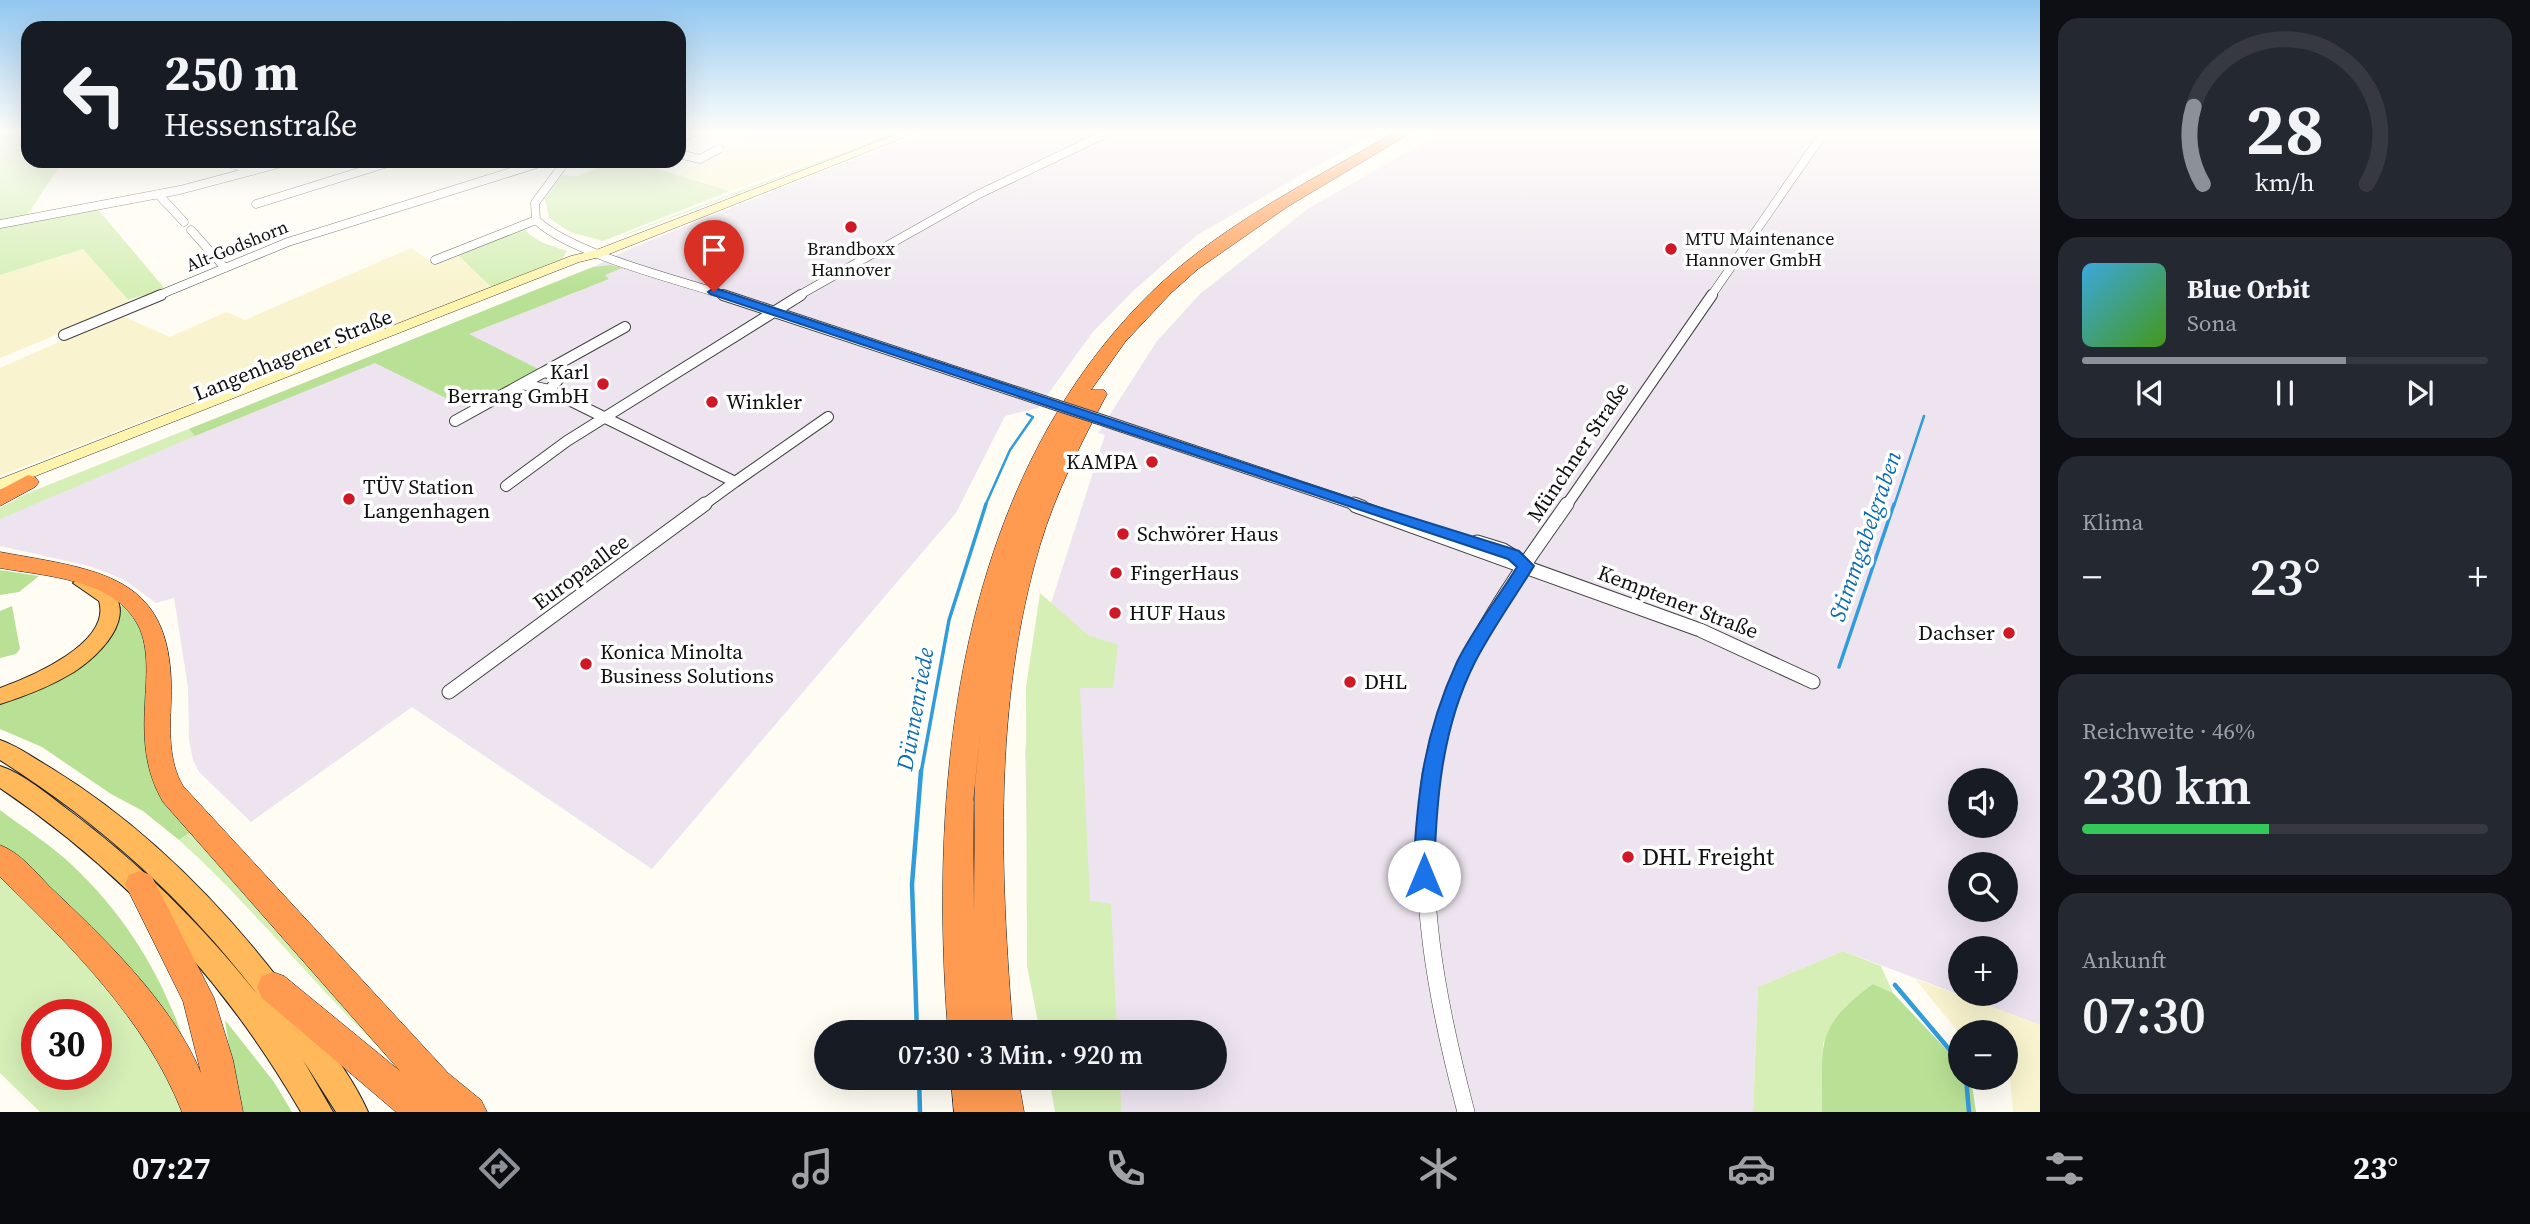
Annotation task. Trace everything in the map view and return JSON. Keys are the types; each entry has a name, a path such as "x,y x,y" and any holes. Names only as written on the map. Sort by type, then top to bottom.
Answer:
{"highway":[{"path":"963,1020 958,896 961,772 972,696 997,575 1035,472 1085,383 1112,346 1165,289 1254,221 1319,183"},
{"path":"995,1020 990,961 987,853 995,699 1018,578 1054,475 1077,427 1101,387 1127,351 1178,294 1259,229 1337,183"},
{"path":"0,499 27,478"},
{"path":"0,562 87,584 101,590 111,606 106,627 85,652 54,674 0,696"},
{"path":"0,562 93,580 116,590 141,609 149,622 159,656 157,744 162,771 170,789 203,830 427,1075 469,1112"},
{"path":"0,749 108,819 164,868 237,944 273,987 353,1112"},
{"path":"0,776 85,836 171,914 247,1006 318,1112"},
{"path":"0,858 58,916 133,1000 179,1065 200,1112"},
{"path":"140,884 198,998 216,1060 225,1112"},
{"path":"273,987 423,1112"},
{"path":"969,1090 972,1112"},
{"path":"1003,1090 1006,1112"}],"main road":[{"name":"Langenhagener Straße","path":"0,493 27,478 578,265 600,253 781,183"},
{"name":"Langenhagener Straße","path":"0,483 27,478"}],"street":[{"path":"0,224 203,183"},
{"path":"257,204 324,183"},
{"name":"Alt-Godshorn","path":"64,335 315,232 475,183"},
{"path":"435,260 536,220 535,203 550,183"},
{"path":"506,486 535,461 606,420 827,279 957,203 1000,183"},
{"name":"Münchner Straße","path":"1466,1112 1450,1053 1429,942 1423,860 1426,797 1437,738 1458,678 1526,566 1789,183"},
{"path":"158,194 184,222"},
{"name":"Kemptener Straße","path":"536,220 550,233 600,253 1096,418 1526,566 1700,629 1813,681"},
{"path":"191,230 225,268"},
{"path":"455,421 625,327"},
{"path":"544,372 555,374 558,380 549,390"},
{"path":"522,384 549,390 735,482"},
{"name":"Europaallee","path":"449,692 828,417"}],"shaded area":[{"path":"704,183 753,183 730,191"},
{"path":"794,183 1288,183 1197,235 1133,291 1092,333 1038,408 1005,416 956,513 652,869 412,707 251,822 199,772 193,760 189,740 188,687 174,598 156,603 123,579 89,566 0,546 0,508 26,494 593,267 634,247"},
{"path":"1353,183 2040,183 2040,1025 1989,1006 2018,1006 2018,936 1948,936 1948,990 1843,951 1758,987 1753,1112 1057,1112 1053,1090 1227,1090 1227,1020 1041,1020 1030,961 1025,750 1044,625 1105,435 1098,433 1157,341 1200,294 1309,208"},
{"path":"411,248 436,265 458,255 491,287 0,476 0,368 120,315 170,337 226,312 245,320"},
{"path":"83,249 131,304 0,358 0,275"},
{"path":"1915,979 1948,991 1948,1006 1988,1006 2040,1025 2040,1112 2013,1112 2011,1090 2018,1090 2018,1020 1949,1020"}],"green space":[{"path":"0,183 49,183 24,220 97,208 165,289 128,300 83,249 0,275"},
{"path":"556,183 703,183 730,191 603,241 570,232 549,218 545,198"},
{"path":"761,183 766,183 620,237"},
{"path":"523,227 537,239 567,251 562,259 491,287 458,255"},
{"path":"611,265 622,268 605,275 609,279 469,334 540,370 464,407 375,363 195,436 189,429 593,267"},
{"path":"189,429 195,436 0,519 0,508 26,494"},
{"path":"0,570 39,576 19,592 0,595"},
{"path":"1040,593 1088,635 1118,645 1113,688 1080,688 1090,901 1111,904 1116,1020 1038,1020 1027,966 1026,687"},
{"path":"126,604 145,632 151,720 192,831 179,840 143,811 111,794 42,747 0,729 0,702 112,629 120,607"},
{"path":"12,606 20,649 16,654 0,658 0,611"},
{"path":"0,810 65,858 112,908 157,977 189,1056 0,849"},
{"path":"192,831 413,1079 382,1051 239,899 179,840"},
{"path":"0,872 78,956 127,1014 149,1045 185,1112 40,1112 0,1073"},
{"path":"1843,951 1881,966 1893,993 1873,984 1823,1043 1822,1112 1753,1112 1758,987"},
{"path":"1873,984 1893,993 1948,1051 1948,1090 1973,1090 1976,1112 1822,1112 1825,1039 1840,1013"},
{"path":"225,1020 274,1082 292,1112 239,1112"},
{"path":"1051,1090 1120,1090 1121,1112 1055,1112"}],"waterway":[{"name":"Dünnenriede","path":"985,506 1010,450 1033,417 1027,414"},
{"name":"Stimmgabelgraben","path":"1894,506 1924,416"},
{"name":"Dünnenriede","path":"921,773 949,620 986,504"},
{"name":"Stimmgabelgraben","path":"1839,667 1894,504"},
{"name":"Dünnenriede","path":"917,1020 912,884 921,771"},
{"name":"Stimmgabelgraben","path":"1895,985 1948,1048"},
{"name":"Dünnenriede","path":"919,1090 920,1112"},
{"name":"Stimmgabelgraben","path":"1967,1090 1969,1112"}],"place":[{"name":"Brandboxx Hannover","path":"851,227"},
{"name":"MTU Maintenance Hannover GmbH","path":"1671,249"},
{"name":"Karl Berrang GmbH","path":"603,384"},
{"name":"Winkler","path":"712,402"},
{"name":"KAMPA","path":"1152,462"},
{"name":"TÜV Station Langenhagen","path":"349,499"},
{"name":"Schwörer Haus","path":"1123,534"},
{"name":"FingerHaus","path":"1116,573"},
{"name":"HUF Haus","path":"1115,613"},
{"name":"Dachser","path":"2009,633"},
{"name":"Konica Minolta Business Solutions","path":"586,664"},
{"name":"DHL","path":"1350,682"},
{"name":"DHL Freight","path":"1628,857"}],"route":[{"path":"714,292 1356,506 1514,555 1526,566 1466,662 1450,698 1437,738 1426,797 1424,876"}]}
